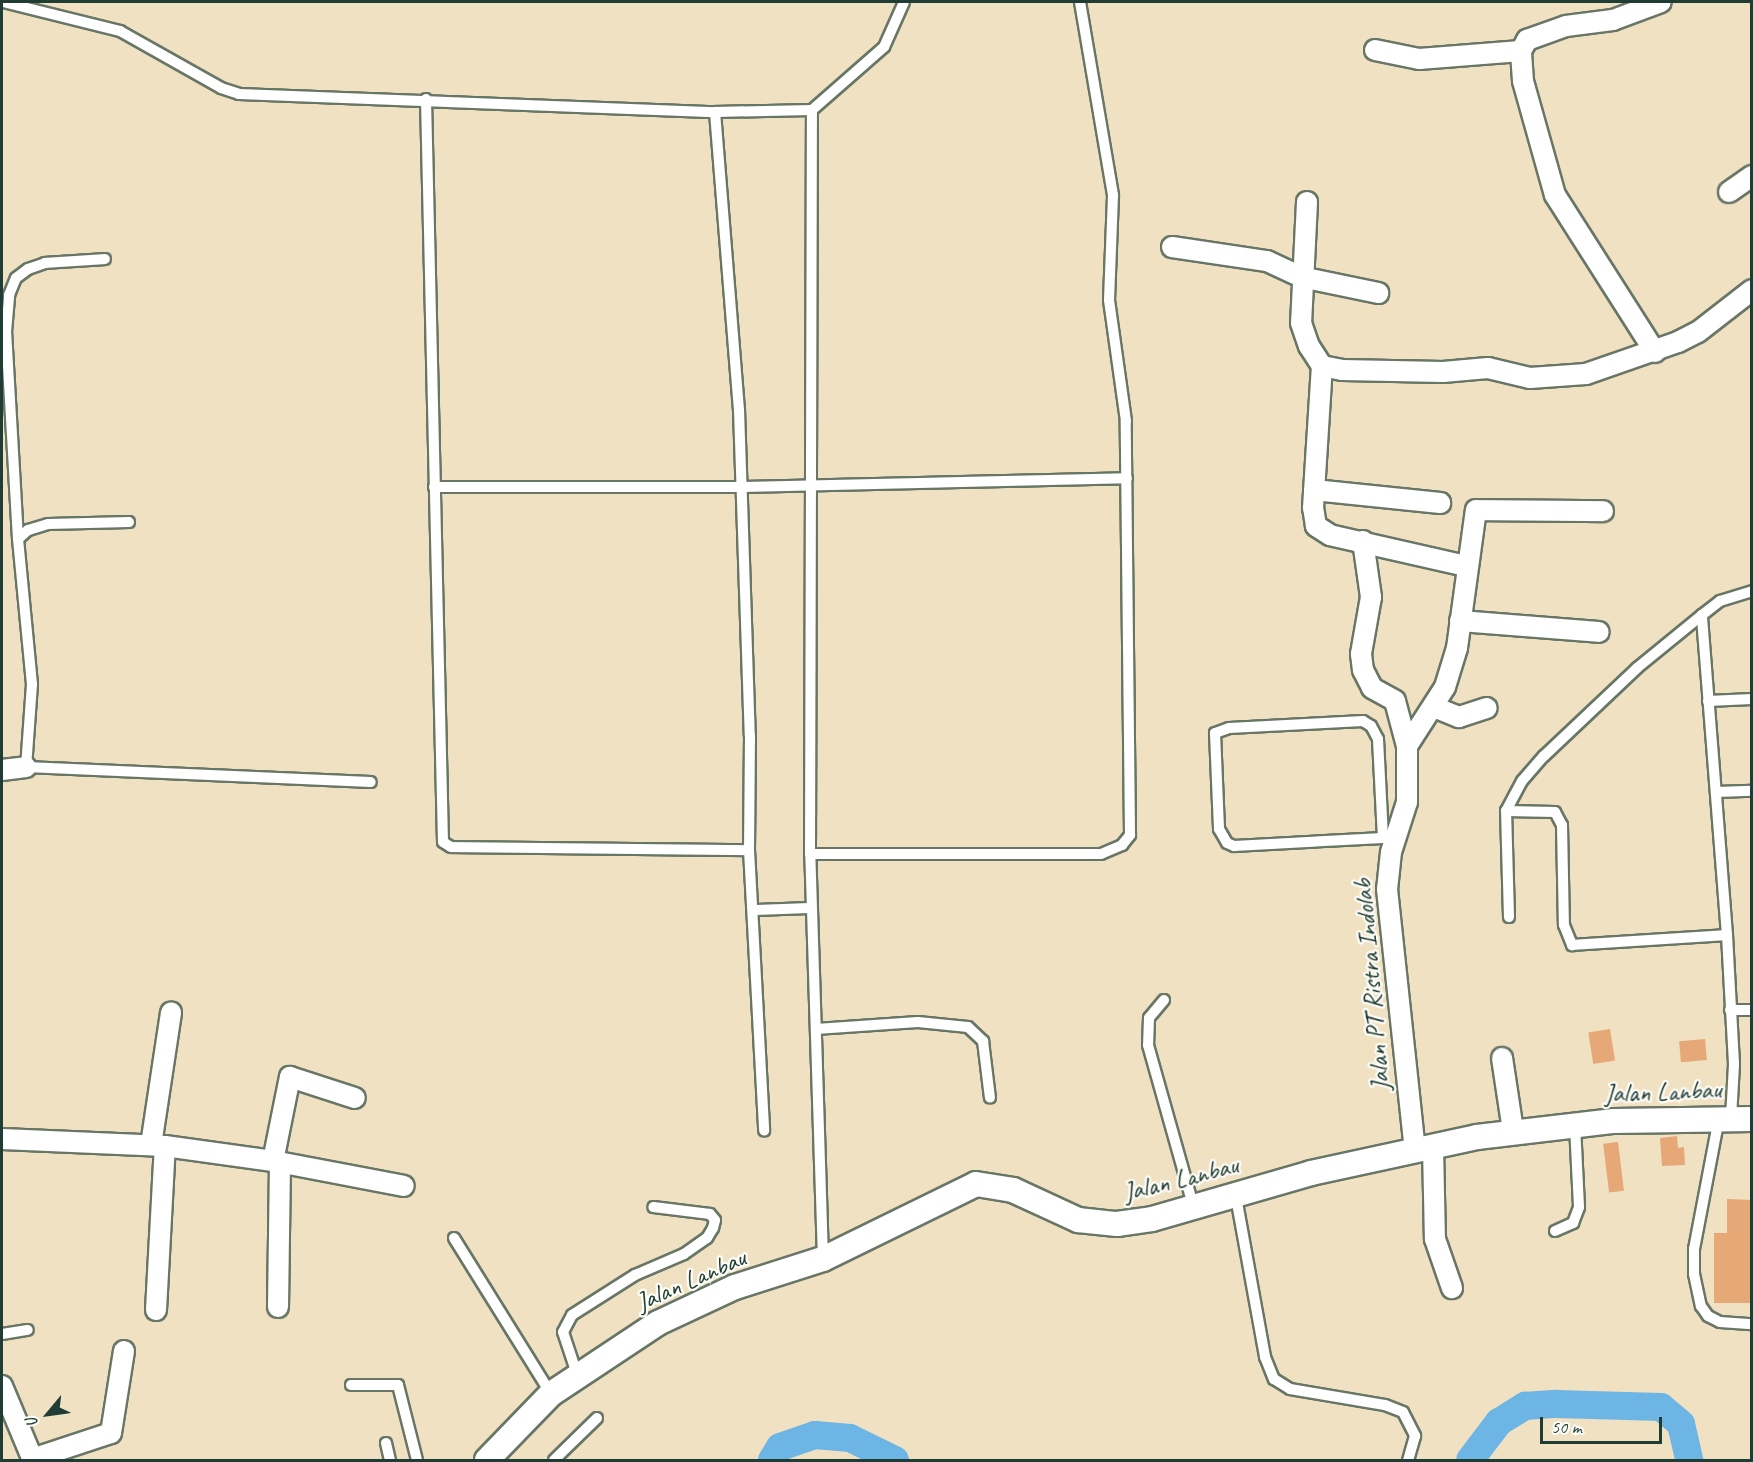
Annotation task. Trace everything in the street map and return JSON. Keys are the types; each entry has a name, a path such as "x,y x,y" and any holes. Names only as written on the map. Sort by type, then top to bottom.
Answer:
{"street":[{"path":"1655,352 1555,195 1523,81 1521,51 1527,40 1566,26 1613,20 1661,2"},
{"path":"1376,50 1419,59 1521,51"},
{"path":"1729,192 1752,176"},
{"path":"1307,202 1301,277 1301,323 1309,346 1322,366 1314,490 1315,520 1321,531 1466,566"},
{"path":"1172,247 1268,261 1301,277 1378,293"},
{"path":"1322,366 1443,372 1488,368 1530,378 1586,374 1655,352 1698,332 1752,290"},
{"path":"1314,490 1440,502"},
{"path":"1407,746 1434,707 1457,648 1474,513 1481,508 1603,511"},
{"name":"Jalan PT Ristra Indolab","path":"1363,542 1371,597 1361,654 1363,670 1372,688 1395,701 1407,746 1407,802 1390,837 1389,927 1424,1149 1435,1239 1452,1288"},
{"path":"1460,621 1599,632"},
{"path":"1434,707 1460,717 1486,708"},
{"path":"2,770 26,767"},
{"path":"156,1310 158,1145 171,1012"},
{"path":"1502,1058 1513,1131"},
{"path":"278,1307 276,1162 290,1077 356,1098"},
{"name":"Jalan Lanbau","path":"487,1461 550,1394 577,1374 658,1323 705,1301 823,1259 976,1184 1004,1188 1060,1214 1093,1223 1141,1221 1194,1209 1311,1173 1513,1131 1575,1124 1733,1113"},
{"path":"2,1139 158,1145 276,1162 404,1186"},
{"path":"2,1386 33,1460 111,1433 124,1351"}],"lane":[{"path":"3,2 120,31 221,88 239,94 426,99 715,112 812,110 884,47 904,2"},
{"path":"810,854 1101,854 1122,845 1130,835 1132,822 1126,421 1109,300 1111,173 1085,46 1080,2"},
{"path":"426,99 442,839 445,845 748,850"},
{"path":"812,110 810,854 823,1259"},
{"path":"715,112 743,486 750,736 748,850 764,1131"},
{"path":"105,259 45,263 28,269 16,278 9,295 6,332 18,539 32,684 26,767 371,782"},
{"path":"434,487 743,486 1126,478"},
{"path":"18,539 28,530 48,524 129,522"},
{"path":"1509,917 1506,812 1522,781 1544,756 1637,668 1720,601 1752,591"},
{"path":"1702,615 1727,935 1733,1113 1694,1249 1694,1274 1701,1306 1708,1316 1720,1322 1752,1324"},
{"path":"1708,701 1752,699"},
{"path":"1363,721 1371,726 1378,740 1390,837 1227,843 1219,829 1215,733 1229,728 1363,721"},
{"path":"1716,792 1752,791"},
{"path":"1506,812 1560,816 1563,925 1572,945 1727,935"},
{"path":"753,910 811,908"},
{"path":"1164,1000 1149,1018 1148,1045 1194,1209"},
{"path":"1730,1010 1752,1010"},
{"path":"816,1029 929,1022 968,1027 983,1041 990,1098"},
{"path":"1555,1231 1573,1223 1579,1207 1575,1124"},
{"path":"1236,1197 1265,1356 1274,1379 1290,1389 1385,1405 1403,1412 1415,1436 1408,1461"},
{"path":"577,1374 563,1332 572,1316 635,1275 684,1254 707,1238 713,1228 715,1220 710,1214 653,1207"},
{"path":"454,1238 550,1394"},
{"path":"2,1334 28,1330"},
{"path":"351,1385 398,1386 417,1461"},
{"path":"554,1461 597,1418"},
{"path":"386,1443 390,1461"}],"building":[{"path":"1610,1029 1615,1061 1593,1064 1588,1032"},
{"path":"1705,1039 1707,1060 1681,1062 1679,1041"},
{"path":"1677,1136 1678,1148 1684,1147 1685,1165 1662,1166 1660,1138"},
{"path":"1618,1142 1624,1191 1609,1192 1603,1144"},
{"path":"1727,1199 1752,1200 1752,1303 1714,1303 1714,1233 1727,1233"}],"waterway":[{"path":"1470,1460 1499,1422 1525,1406 1556,1404 1661,1407 1681,1424 1689,1460"},
{"path":"772,1460 780,1447 815,1435 850,1438 895,1460"}]}
